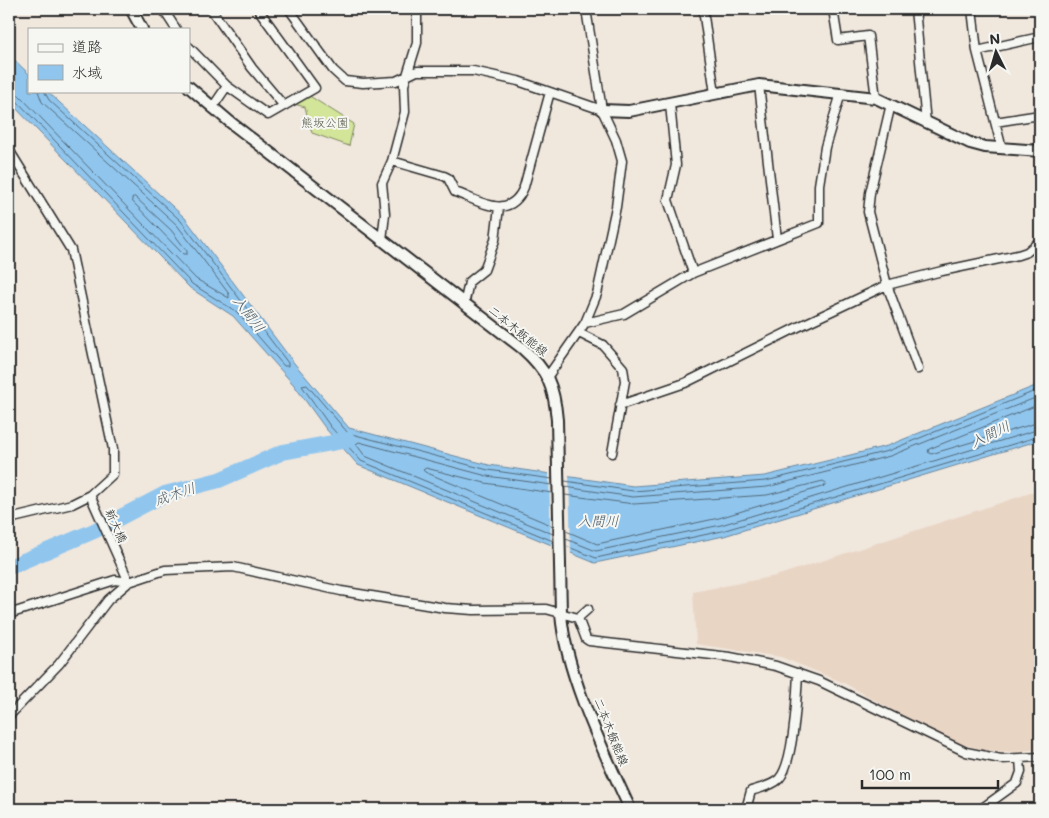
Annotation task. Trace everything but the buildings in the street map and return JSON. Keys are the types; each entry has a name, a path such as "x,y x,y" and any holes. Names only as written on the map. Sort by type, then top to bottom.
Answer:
{"main road":[{"path":"131,9 141,28"},
{"path":"602,110 629,111 759,85 876,98 970,143 1002,149 1040,151"},
{"name":"二本木飯能線","path":"190,89 212,108 522,348 536,360 548,376 555,400 562,607 568,649 602,746 630,809"}],"street":[{"path":"163,9 175,28"},
{"path":"211,9 252,68 284,106"},
{"path":"190,48 227,86 268,115 315,88 258,9"},
{"path":"289,9 333,70 344,81 363,84 396,81 417,71 473,71 501,77 602,110"},
{"path":"382,240 385,214 382,183 392,161 406,112 404,86 418,43 417,9"},
{"path":"548,376 585,323 597,294 609,242 622,161 616,140 602,110 586,9"},
{"path":"703,9 715,94"},
{"path":"833,9 838,40 868,36 876,98"},
{"path":"915,9 926,123"},
{"path":"972,9 977,51 1002,149"},
{"path":"977,51 1040,37"},
{"path":"759,85 777,239"},
{"path":"212,108 227,86"},
{"path":"392,161 444,176 448,178 455,192 499,207 514,204 519,199 550,92"},
{"path":"585,323 624,314 693,273 819,223 819,185 825,147 841,93"},
{"path":"670,104 676,165 668,200 693,273"},
{"path":"891,104 870,194 868,212 888,285 918,369"},
{"path":"995,122 1040,115"},
{"path":"9,150 71,250 113,449 113,474 90,496 72,504 9,519"},
{"path":"464,304 469,282 484,270 492,249 499,207"},
{"path":"620,405 685,383 888,285 1018,255 1027,252 1040,241"},
{"path":"579,333 603,344 624,368 625,381 612,453"},
{"name":"新大橋","path":"90,496 129,582"},
{"path":"9,716 58,664 108,600 129,582 165,570 233,567 341,590 430,606 473,610 562,607 578,618 586,639 589,641 736,658 798,672 841,691 953,747 984,756 1020,759 1040,757"},
{"path":"9,614 114,580 129,582"},
{"path":"578,618 588,609"},
{"path":"746,809 751,791 780,778 792,741 798,672"},
{"path":"982,809 1017,783 1021,772 1020,759"}],"shaded area":[{"path":"1040,490 1040,749 1013,752 984,750 947,740 842,682 781,657 696,644 693,592 776,576"}],"green space":[{"name":"熊坂公園","path":"308,95 354,124 349,146 312,133 305,107 294,104"}],"water":[{"name":"入間川","path":"9,55 28,73 28,92 48,92 185,218 294,363 349,428 489,465 633,486 765,476 887,446 1040,384 1040,440 724,536 595,563 358,465 326,429 294,385 233,316 190,288 9,101"}],"pier":[{"path":"549,471 569,474 571,556 551,548"}],"waterway":[{"name":"成木川","path":"9,567 94,531 165,494 219,480 283,452 348,440"}]}
